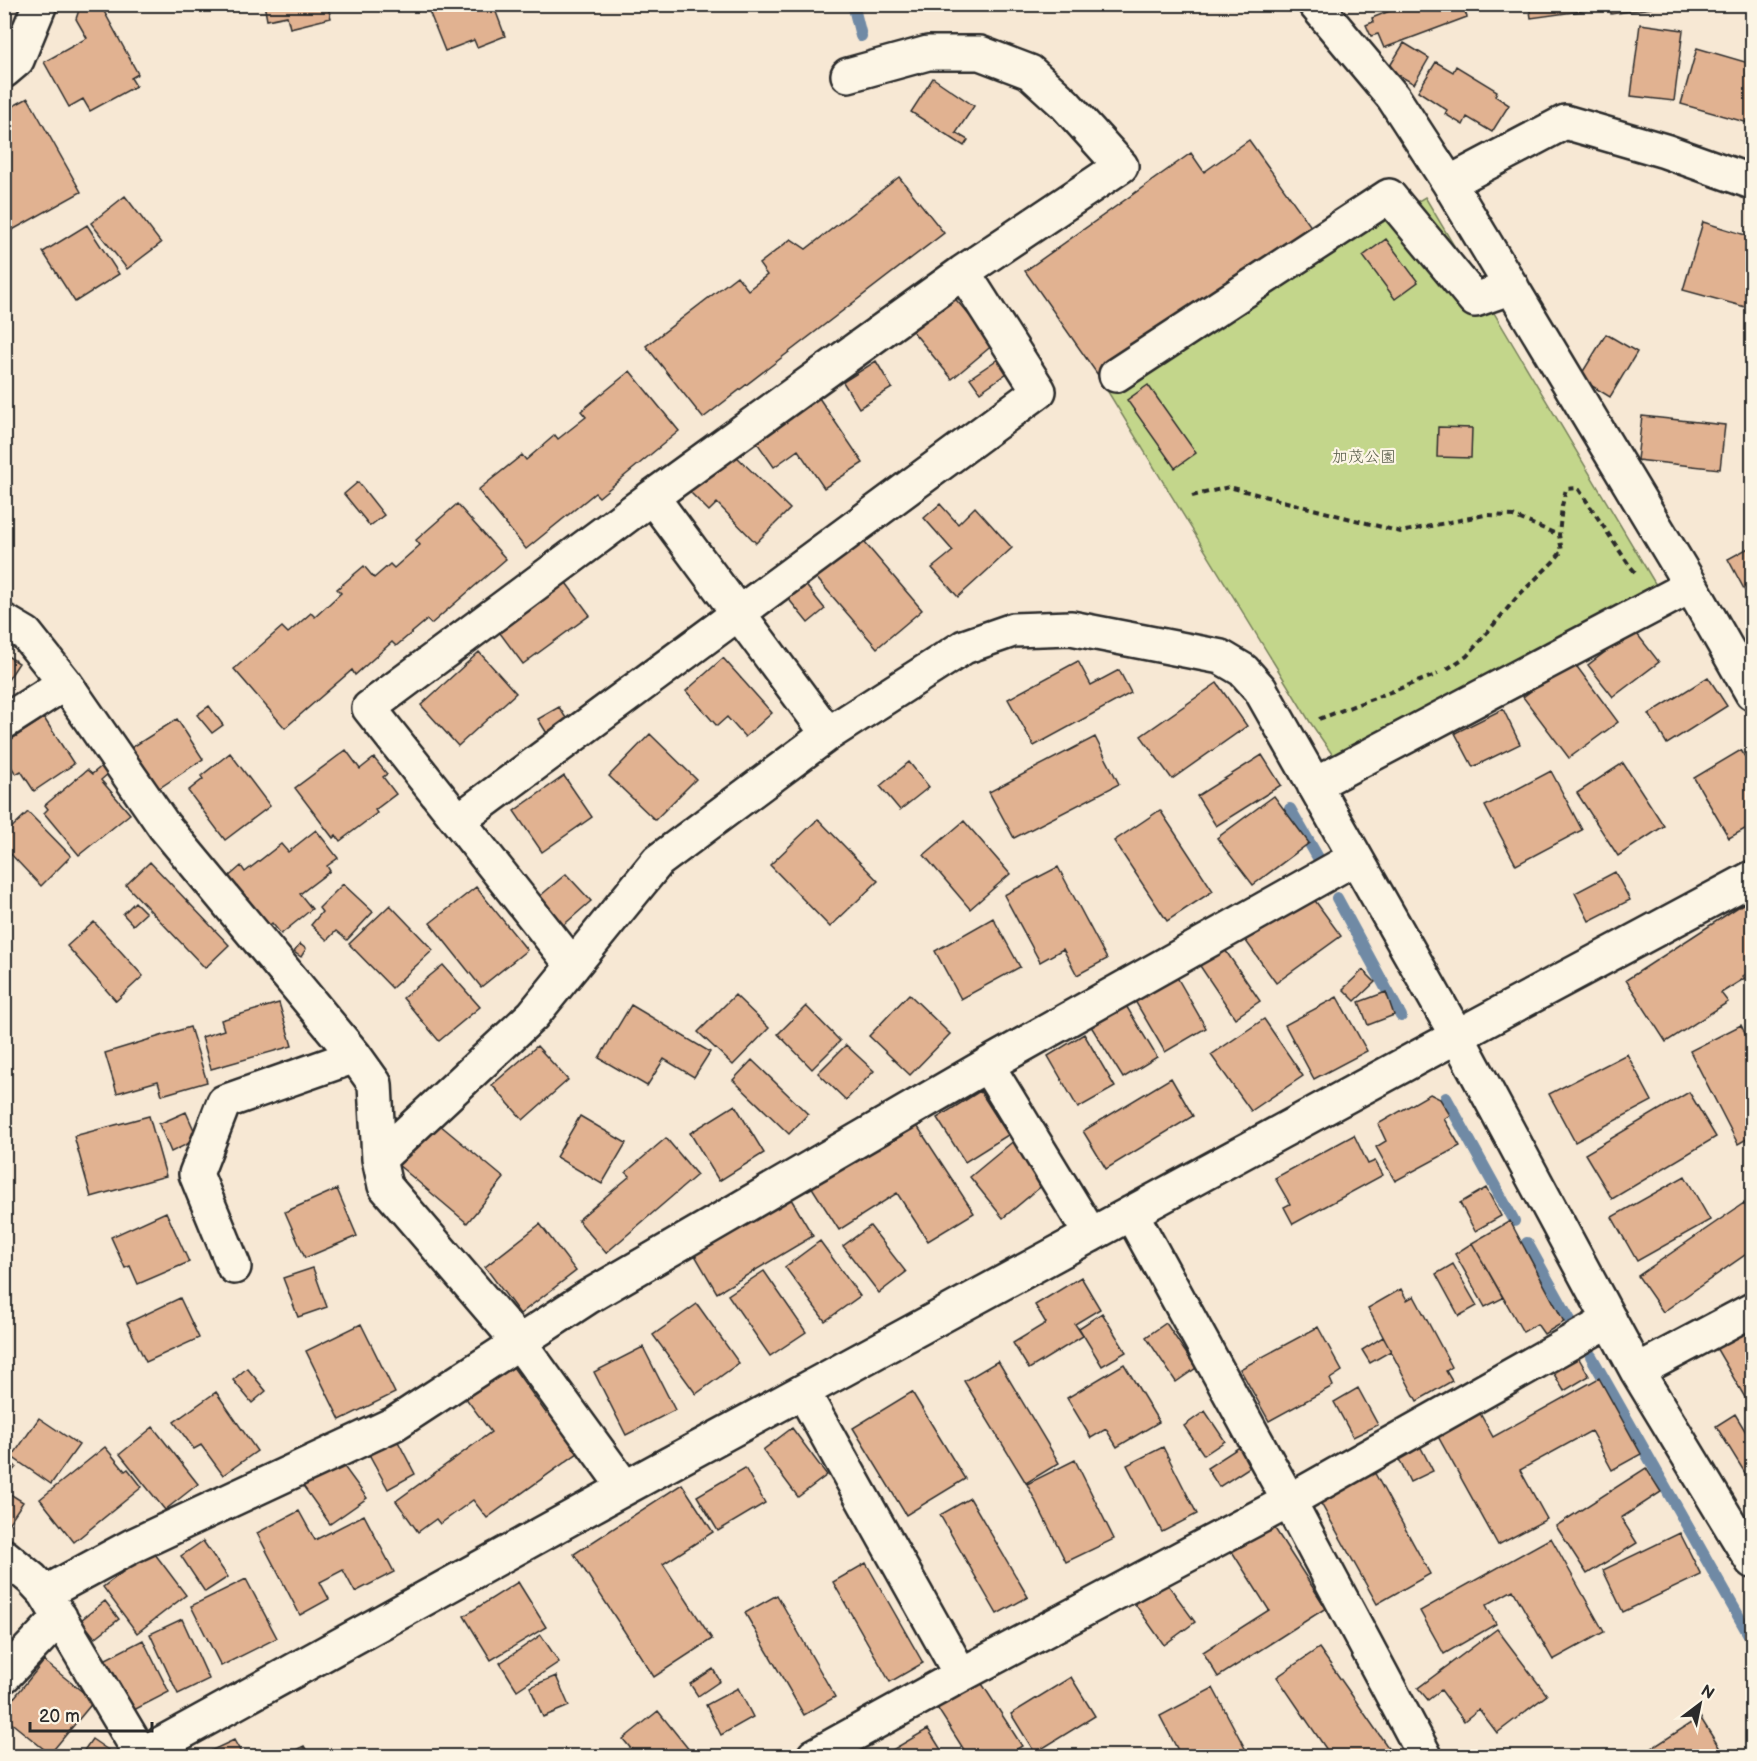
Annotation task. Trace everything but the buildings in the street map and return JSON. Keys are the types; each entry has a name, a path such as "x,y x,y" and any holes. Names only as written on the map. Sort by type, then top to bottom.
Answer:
{"street":[{"path":"4,71 17,60 39,4"},
{"path":"1315,4 1393,97 1449,183 1691,586 1752,693"},
{"path":"573,966 369,708 652,497 963,272 1121,166 1065,104 1030,72 980,53 928,53 848,75"},
{"path":"1449,183 1565,122 1665,151 1752,182"},
{"path":"1116,375 1389,196 1475,300 1512,287"},
{"path":"459,820 1039,391 963,272"},
{"path":"652,497 828,734"},
{"path":"1314,785 1691,586"},
{"path":"4,621 26,634 66,683 164,826 355,1056 375,1084 379,1159 385,1186 519,1342 625,1488"},
{"path":"379,1159 533,1015 658,861 828,734 964,647 1013,630 1071,628 1221,657 1243,670 1260,689 1457,1036 1637,1371 1752,1561"},
{"path":"4,722 66,683"},
{"path":"4,1676 53,1605 132,1546 394,1424 588,1297 987,1065 1355,858"},
{"path":"4,1556 32,1579 53,1605 141,1756 625,1488 1752,878"},
{"path":"234,1267 196,1174 224,1102 355,1056"},
{"path":"987,1065 1091,1235"},
{"path":"1131,1213 1289,1501 1425,1756"},
{"path":"1637,1371 1752,1310"},
{"path":"814,1756 961,1675 1289,1501 1610,1320"},
{"path":"803,1392 961,1675"}],"path":[{"path":"1192,496 1228,486 1401,532 1485,515 1514,516 1559,535"},
{"path":"1310,722 1441,673 1467,656 1562,551 1559,535 1566,489 1578,488 1629,565 1643,579"}],"green space":[{"name":"加茂公園","path":"1425,197 1656,585 1334,757 1310,722 1105,387"}],"waterway":[{"path":"853,4 861,36"},
{"path":"1290,809 1320,861"},
{"path":"1337,898 1401,1016"},
{"path":"1446,1098 1514,1221"},
{"path":"1527,1243 1571,1322"},
{"path":"1591,1356 1752,1640"}]}
